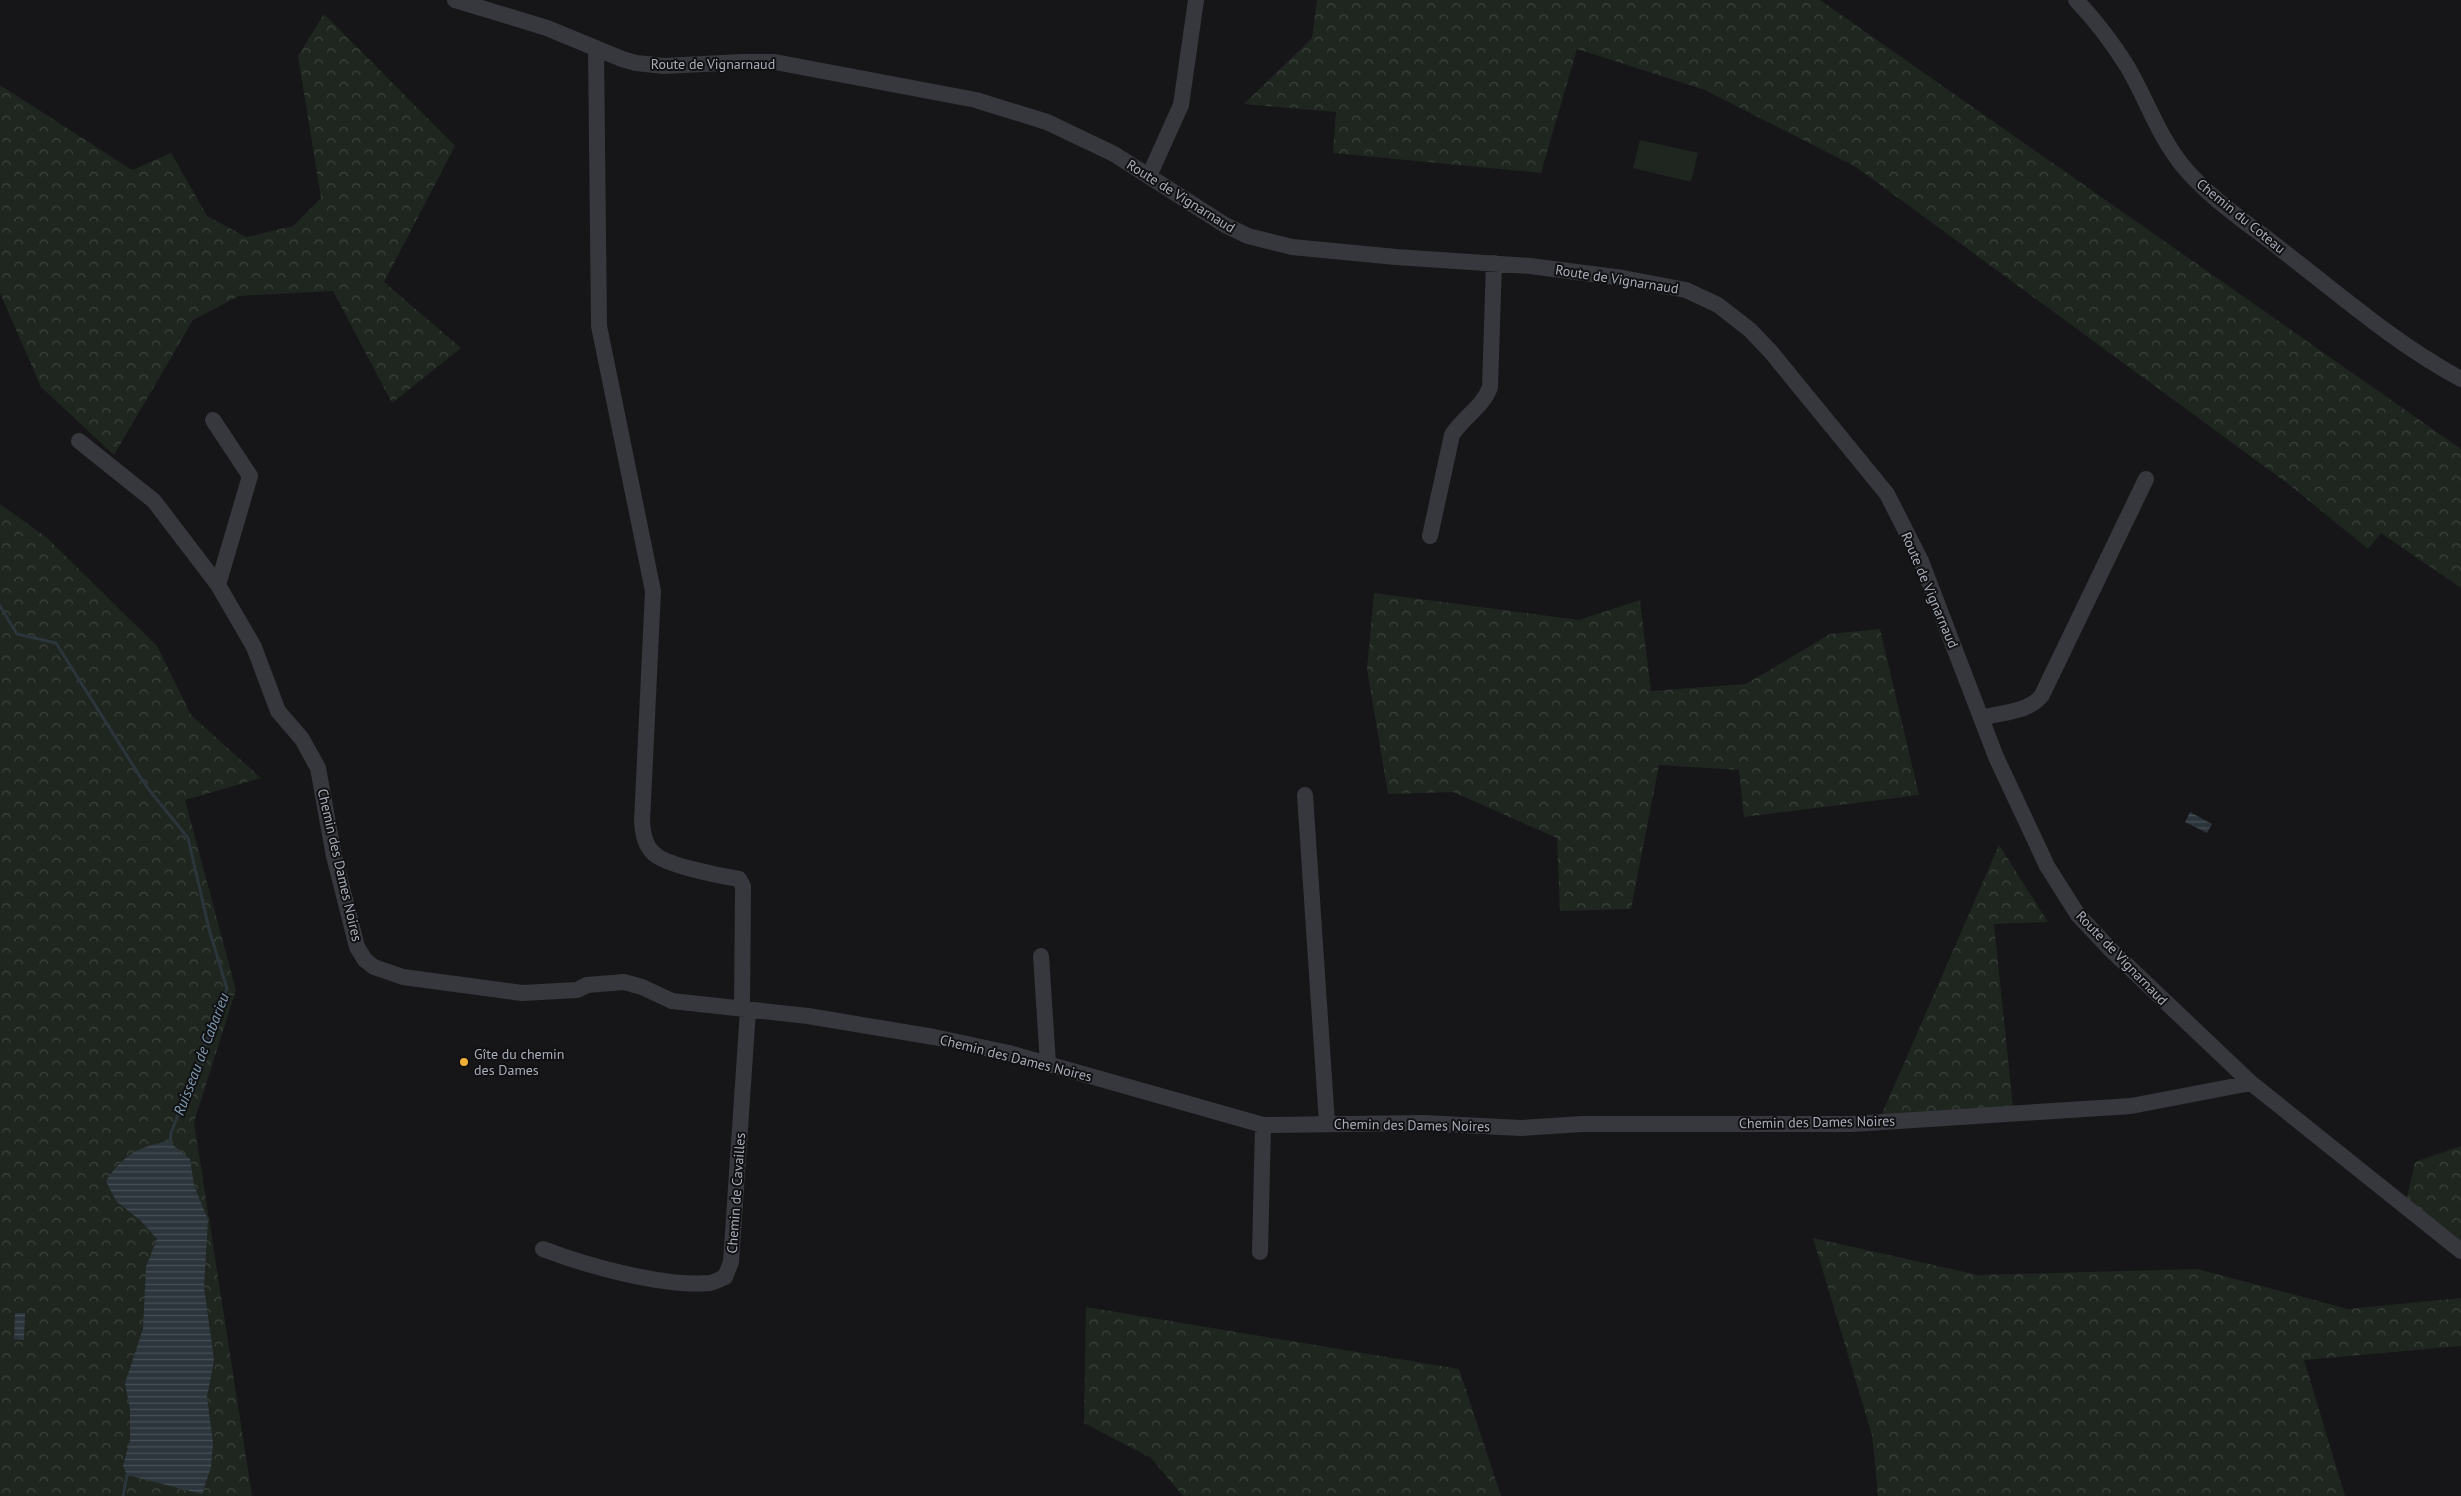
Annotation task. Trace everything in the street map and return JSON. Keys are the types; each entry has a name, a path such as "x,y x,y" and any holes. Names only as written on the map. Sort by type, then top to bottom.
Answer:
{"street":[{"name":"Route de Vignarnaud","path":"455,0 547,28 622,59 650,65 776,62 976,100 1047,122 1114,154 1225,225 1248,236 1292,247 1396,257 1494,263 1624,278 1686,290 1718,305 1750,330 1849,445 1887,494 1922,561 1996,757 2047,866 2078,916 2111,950 2251,1083 2461,1251"},
{"path":"1149,176 1181,105 1196,0"},
{"name":"Chemin du Coteau","path":"2076,0 2098,23 2127,66 2162,136 2182,165 2206,191 2368,317 2433,364 2461,379"},
{"name":"Chemin de Cavailles","path":"543,1248 570,1260 666,1281 712,1283 724,1277 731,1262 745,1010 743,886 739,880 704,872 657,856 648,847 644,837 642,822 653,592 599,326 596,48"},
{"path":"1430,536 1452,435 1457,426 1487,397 1490,387 1494,263"},
{"path":"212,420 250,476 218,585"},
{"name":"Chemin des Dames Noires","path":"79,441 154,501 218,585 254,647 278,710 302,739 318,768 334,856 357,947 365,960 374,967 403,977 522,993 577,990 587,985 624,982 642,987 672,1001 808,1016 934,1037 1009,1053 1263,1125 1423,1123 1521,1128 1582,1124 1852,1124 2131,1106 2251,1083"},
{"path":"1982,718 2028,707 2037,702 2042,695 2146,479"},
{"path":"1305,795 1327,1123"},
{"path":"1041,956 1048,1064"},
{"path":"1260,1252 1263,1125"}],"green space":[{"path":"1317,0 1820,0 2461,449 2461,588 2381,533 2368,549 2291,486 1856,167 1705,90 1577,49 1541,173 1333,153 1336,112 1244,104 1312,38"},
{"path":"324,14 455,146 384,282 461,348 392,403 333,291 239,296 193,320 114,455 41,387 0,293 0,85 132,170 171,153 207,216 246,237 293,226 321,198 298,56"},
{"path":"1640,140 1698,153 1691,182 1633,168"},
{"path":"0,504 46,537 157,646 191,715 261,778 185,800 236,990 194,1122 252,1496 0,1496"},
{"path":"1374,593 1579,620 1640,600 1651,691 1746,684 1830,634 1880,629 1919,795 1744,817 1739,770 1659,765 1631,909 1560,911 1557,838 1453,792 1388,794 1367,669"},
{"path":"1999,845 2048,922 1994,924 2013,1107 1881,1116"},
{"path":"2461,1146 2461,1243 2423,1215 2407,1197 2415,1162"},
{"path":"1813,1238 1978,1275 2197,1269 2348,1309 2461,1298 2461,1346 2304,1360 2345,1496 1878,1496 1872,1435"},
{"path":"1086,1307 1459,1369 1501,1496 1183,1496 1151,1458 1084,1423"}],"shaded area":[{"path":"2190,812 2212,824 2207,833 2185,822"},
{"path":"168,1141 190,1159 194,1185 208,1220 204,1287 214,1360 207,1397 213,1443 211,1467 202,1494 127,1475 123,1466 130,1440 130,1410 125,1383 143,1329 146,1267 157,1239 141,1221 116,1201 106,1181 125,1158 140,1149"},
{"path":"15,1313 25,1313 24,1340 14,1339"}],"waterway":[{"name":"Ruisseau de Cabarieu","path":"0,606 17,634 56,643 146,786 188,838 209,929 227,989 171,1133 170,1145"},
{"name":"Ruisseau de Cabarieu","path":"123,1496 127,1475 130,1474"}],"place":[{"name":"Gîte du chemin des Dames","path":"464,1062"}]}
